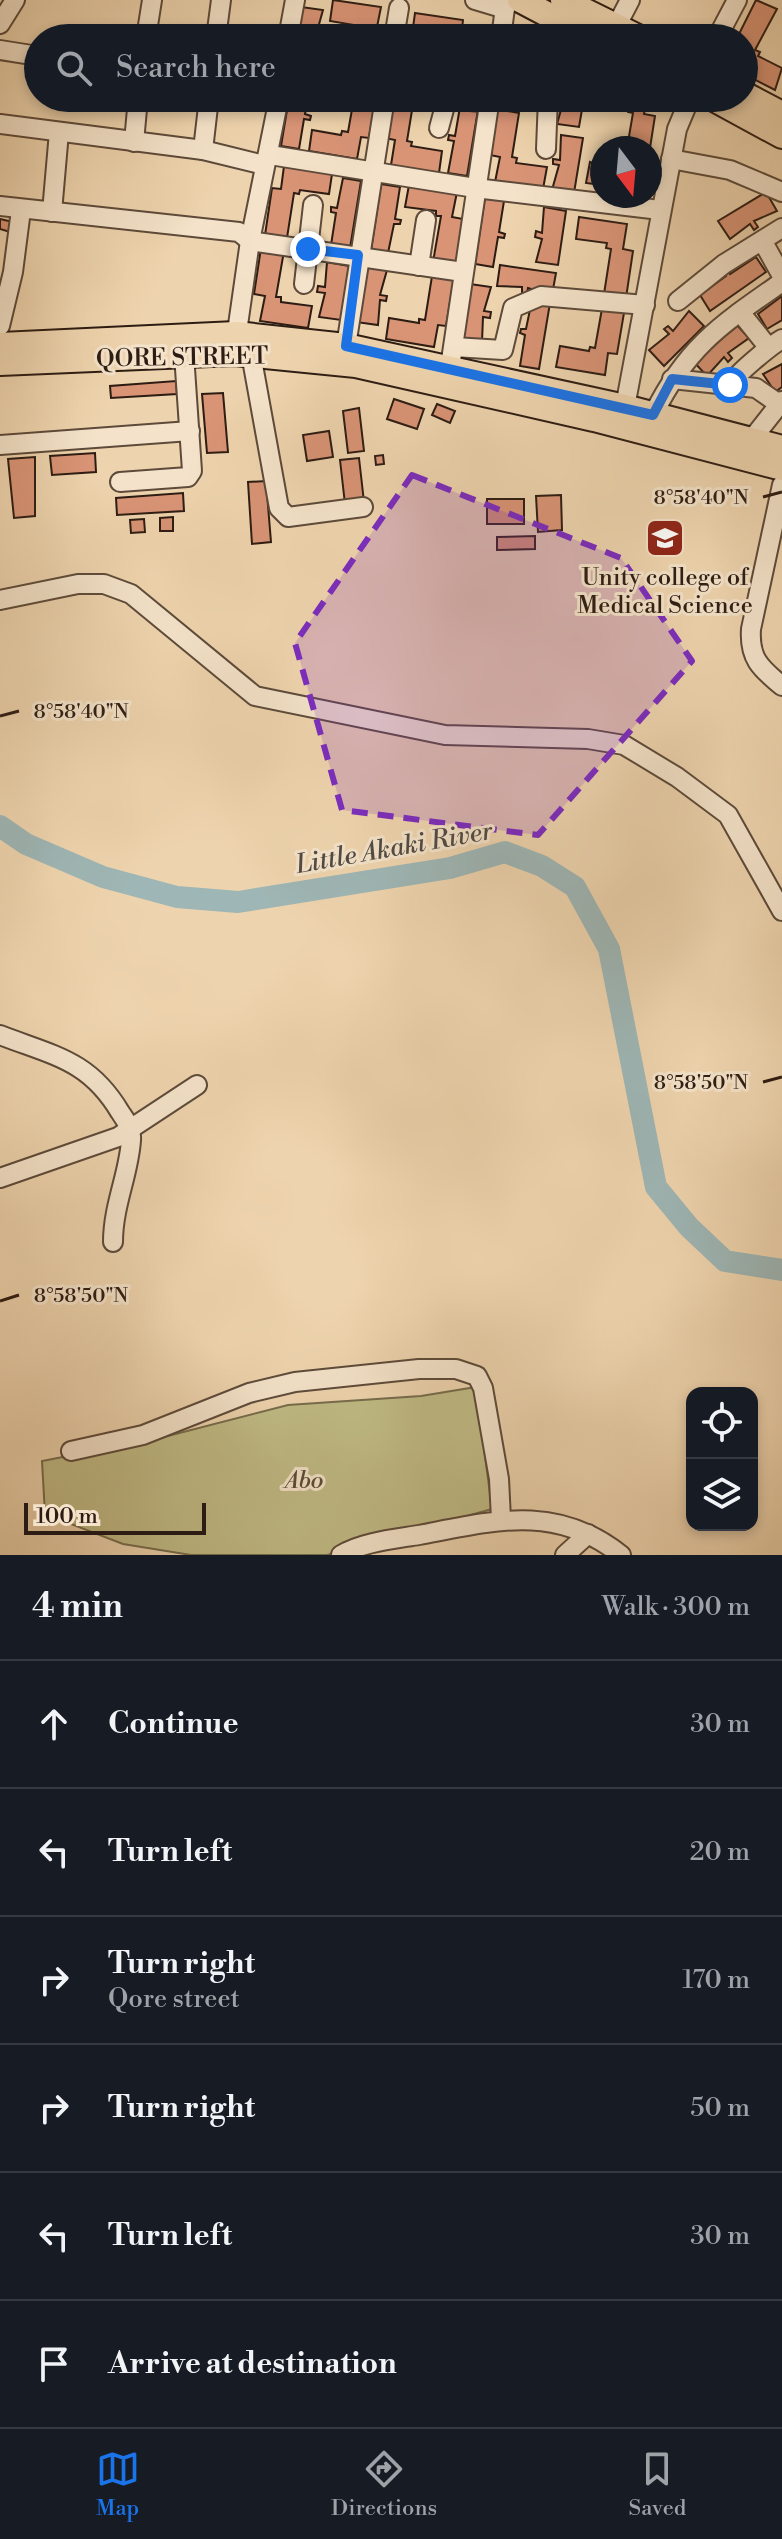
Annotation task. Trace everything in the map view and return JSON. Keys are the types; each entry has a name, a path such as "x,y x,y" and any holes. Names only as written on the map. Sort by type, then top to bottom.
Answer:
{"main road":[{"path":"510,3 559,24"},
{"path":"574,3 615,24"},
{"path":"758,101 782,114"},
{"path":"738,112 782,136"},
{"name":"QORE STREET","path":"0,345 346,346 452,357 653,415 782,448"},
{"name":"QORE STREET","path":"0,363 184,354 241,347 417,377 782,468"}],"street":[{"path":"0,24 15,0"},
{"path":"148,24 152,0"},
{"path":"218,24 221,0"},
{"path":"291,24 295,0"},
{"path":"475,0 510,3 506,24"},
{"path":"618,24 630,0"},
{"path":"724,24 737,0"},
{"path":"396,24 399,8"},
{"path":"0,50 24,54"},
{"path":"134,142 137,112"},
{"path":"203,150 207,112"},
{"path":"276,112 250,241 241,347 279,508 288,517 363,507"},
{"path":"346,346 383,112"},
{"path":"439,128 443,112"},
{"path":"488,112 452,357 503,350 513,308 528,299 541,296 645,305"},
{"path":"546,149 547,112"},
{"path":"625,407 660,210 677,129 684,112"},
{"path":"0,124 660,210"},
{"path":"52,212 59,132"},
{"path":"671,159 730,170 782,192"},
{"path":"304,284 313,205"},
{"path":"0,206 239,232 250,241 463,272"},
{"path":"0,326 13,272 21,210"},
{"path":"419,266 426,220"},
{"path":"678,301 724,264 782,228"},
{"path":"653,415 684,361 782,279 763,242"},
{"path":"730,385 740,370 750,367 775,343 740,312"},
{"path":"120,482 188,477 192,471 184,354"},
{"path":"750,367 756,388"},
{"path":"672,379 756,388 781,402 752,439"},
{"path":"0,445 190,431"},
{"path":"782,485 751,629 750,648 753,660 782,686"},
{"path":"0,600 78,584 104,584 131,594 255,696 445,735 588,739 624,745 677,777 728,815 782,911"},
{"path":"0,1035 79,1065 95,1076 130,1128 131,1141 114,1211 113,1242"},
{"path":"0,1178 99,1146 197,1085"},
{"path":"71,1451 143,1435 249,1393 295,1382 350,1375 456,1369 477,1376 483,1388 499,1479 501,1519"},
{"path":"341,1555 391,1540 501,1519 554,1521 588,1534 621,1555"},
{"path":"565,1555 588,1534"}],"highlighted area":[{"path":"412,475 621,558 692,661 538,835 342,810 295,643"}],"green space":[{"name":"Abo","path":"476,1387 492,1509 327,1555 191,1555 123,1544 45,1514 42,1461 160,1438 288,1405 421,1396"}],"building":[{"path":"333,0 381,7 378,24 330,21"},
{"path":"756,0 777,9 758,44 758,24 744,24"},
{"path":"301,7 323,10 319,24 298,24"},
{"path":"415,13 463,20 463,24 414,24"},
{"path":"758,56 782,68 775,90 758,81"},
{"path":"287,112 305,112 311,116 310,120 304,119 299,149 281,146"},
{"path":"352,112 374,112 369,138 361,137 357,159 309,151 312,130 341,135 342,131 348,132"},
{"path":"389,112 412,112 407,141 412,142 411,146 442,151 439,173 391,165 395,140 385,138"},
{"path":"459,112 478,112 467,176 448,173 454,141 448,140 449,135 455,136"},
{"path":"496,112 519,113 512,157 517,158 516,163 547,167 543,189 495,182 500,157 490,155"},
{"path":"560,112 582,112 579,127 557,124"},
{"path":"628,112 655,116 652,136 629,136 633,113"},
{"path":"561,135 583,138 574,193 552,190 559,165 553,164 553,159 560,160"},
{"path":"590,162 590,184 586,183"},
{"path":"284,166 332,174 329,194 300,190 299,194 294,193 287,238 265,235 272,188 281,189"},
{"path":"343,178 361,181 350,248 331,245 336,213 331,212 331,207 337,208"},
{"path":"381,184 400,187 395,219 401,220 400,224 394,224 388,253 371,250"},
{"path":"409,185 457,192 452,217 463,219 456,265 433,262 441,216 436,216 436,211 405,207"},
{"path":"766,192 777,211 754,221 758,227 754,230 750,224 730,239 718,221"},
{"path":"485,197 504,201 499,232 505,234 504,238 498,237 493,267 475,264"},
{"path":"544,207 566,211 558,265 536,262 542,239 535,237 536,231 542,233"},
{"path":"579,217 627,224 623,249 633,251 626,298 604,294 611,249 606,248 607,243 576,239"},
{"path":"0,219 13,222 10,232 0,229"},
{"path":"261,248 284,251 276,297 281,297 281,302 312,306 308,328 260,321 265,296 254,294"},
{"path":"756,257 766,272 710,311 700,295 726,276 723,272 727,269 730,274"},
{"path":"327,262 349,266 341,320 319,317 325,293 317,292 318,286 325,287"},
{"path":"500,265 556,273 552,295 528,288 527,295 522,294 522,287 497,286"},
{"path":"365,267 387,270 380,295 387,296 386,301 380,300 378,325 356,322"},
{"path":"432,276 454,279 446,326 438,325 434,347 386,339 389,318 419,323 419,319 425,320"},
{"path":"470,284 491,287 484,311 491,312 490,318 483,317 482,342 461,338"},
{"path":"782,296 782,320 767,329 758,314"},
{"path":"532,300 550,303 539,369 520,366 525,335 520,333 521,329 526,329"},
{"path":"603,303 625,307 617,354 608,353 605,375 556,367 560,346 589,351 590,347 595,348"},
{"path":"689,311 704,326 664,366 649,350 669,334 664,329 668,326 673,331"},
{"path":"734,322 749,338 728,353 732,358 728,362 724,357 707,376 692,360"},
{"path":"782,364 782,387 775,392 763,374"},
{"path":"176,381 177,394 111,398 110,386"},
{"path":"223,393 228,452 207,453 202,394"},
{"path":"394,399 424,409 417,429 387,419"},
{"path":"437,404 455,411 450,423 432,415"},
{"path":"359,408 364,451 348,453 343,411"},
{"path":"329,431 333,457 307,461 303,435"},
{"path":"95,453 96,472 52,475 50,456"},
{"path":"383,455 384,464 376,465 375,456"},
{"path":"35,457 35,516 14,518 8,459"},
{"path":"359,458 364,502 345,504 340,460"},
{"path":"266,481 271,542 252,544 248,482"},
{"path":"183,493 184,511 117,515 116,498"},
{"path":"561,495 562,530 538,532 536,496"},
{"path":"487,499 524,499 524,524 487,524"},
{"path":"173,517 173,531 160,531 160,518"},
{"path":"144,519 145,532 131,533 130,520"},
{"path":"535,536 535,549 497,550 497,537"}],"waterway":[{"name":"Little Akaki River","path":"0,826 26,844 103,877 177,897 238,902 450,868 505,852 542,866 575,887 609,949 656,1187 689,1227 725,1261 782,1270"}],"place":[{"name":"Unity college of Medical Science","path":"665,538"}],"route":[{"path":"308,249 358,255 346,346 653,415 672,379 730,385"}]}
